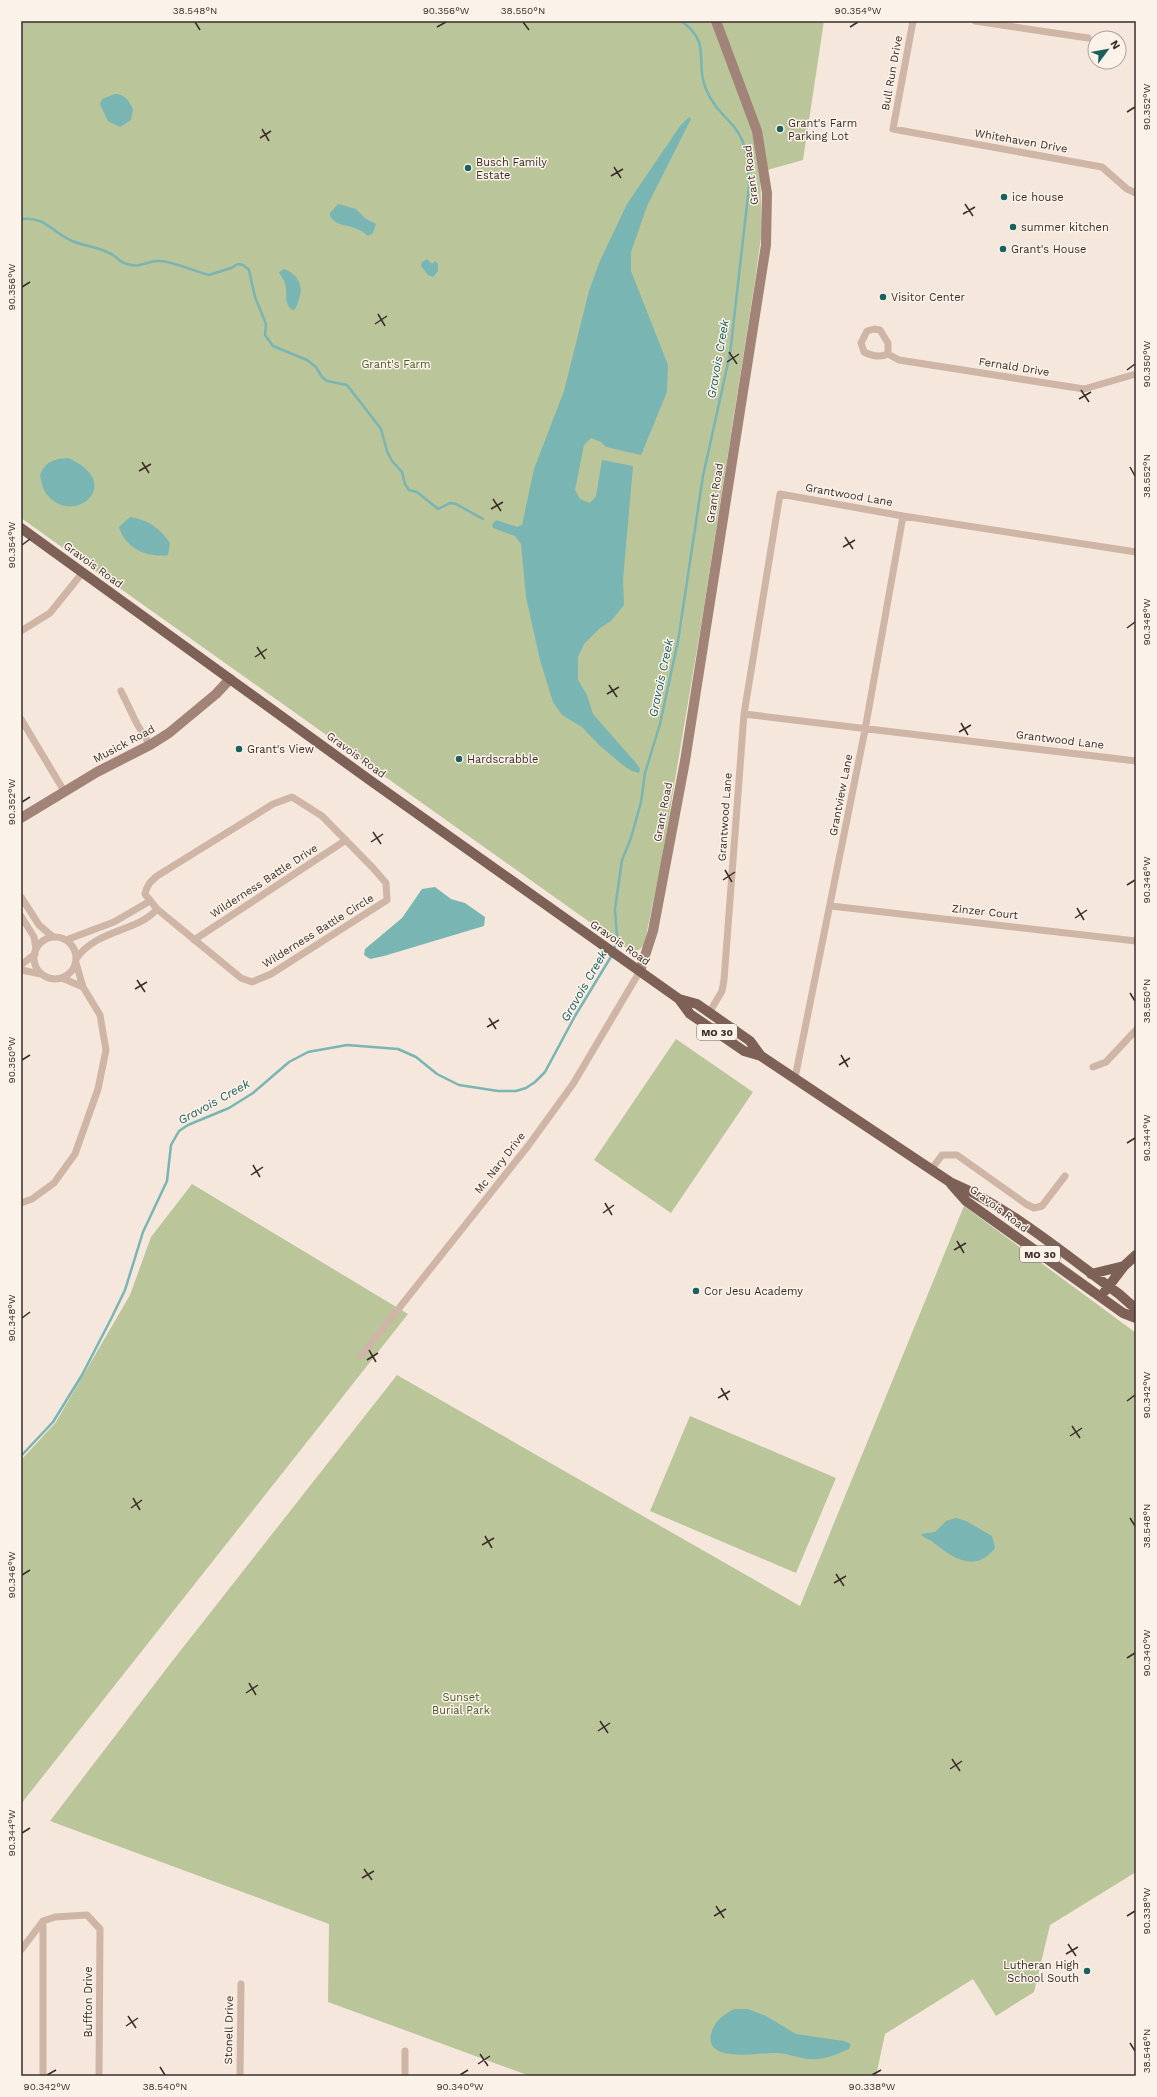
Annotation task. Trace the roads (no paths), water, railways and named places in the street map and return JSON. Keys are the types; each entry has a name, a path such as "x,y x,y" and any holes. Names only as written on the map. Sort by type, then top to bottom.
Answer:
{"main road":[{"name":"Gravois Road","path":"21,528 590,937 679,999 690,1014 744,1051 762,1056"},
{"name":"Gravois Road","path":"679,999 697,1004 750,1041 762,1056 930,1170 978,1196 1109,1286 1136,1309"},
{"name":"Gravois Road","path":"950,1182 966,1201 1101,1298 1123,1313 1136,1318"},
{"path":"1101,1298 1124,1266 1136,1255"},
{"path":"1091,1274 1124,1266"}],"street":[{"name":"Grant Road","path":"640,971 653,931 685,761 766,245 767,193 757,131 716,21"},
{"name":"Bull Run Drive","path":"893,128 912,21"},
{"path":"975,21 1087,38"},
{"name":"Whitehaven Drive","path":"893,128 1102,167 1126,189 1136,193"},
{"name":"Fernald Drive","path":"888,354 899,360 1084,389 1136,374"},
{"name":"Grantwood Lane","path":"709,1013 722,991 724,980 744,714 780,494 903,516 1136,552"},
{"name":"Grantview Lane","path":"795,1078 831,906 865,730 903,516"},
{"path":"21,631 50,612 83,572"},
{"name":"Musick Road","path":"21,818 97,772 150,745 187,720 230,679"},
{"path":"121,691 137,724 150,745"},
{"name":"Grantwood Lane","path":"744,714 865,730 1136,761"},
{"path":"21,719 64,791"},
{"name":"Wilderness Battle Circle","path":"292,797 322,816 346,840 386,883 387,900 271,974 252,982 241,978 194,940 157,909 145,894 147,884 157,876 237,828 273,804 292,797"},
{"name":"Wilderness Battle Drive","path":"194,940 346,840"},
{"path":"21,897 39,925 53,937 66,940 73,946 83,987 100,1015 106,1050 98,1089 75,1154 54,1183 32,1199 21,1203"},
{"path":"66,940 114,922 150,901"},
{"name":"Zinzer Court","path":"831,906 1136,941"},
{"path":"21,970 41,974 53,979 62,978 69,974 83,949 93,942 146,918 157,909"},
{"path":"21,916 34,937 36,966 41,974"},
{"path":"21,965 36,952 42,942 53,937"},
{"name":"Mc Nary Drive","path":"361,1356 546,1121 573,1084 640,971"},
{"path":"62,978 83,987"},
{"path":"1093,1066 1106,1062 1136,1030"},
{"path":"930,1170 942,1155 957,1155 1026,1204 1034,1208 1042,1206 1065,1176"},
{"name":"Buffton Drive","path":"43,1921 55,1917 87,1915 100,1928 99,2076"},
{"path":"21,1950 43,1921"},
{"path":"43,1921 43,2076"},
{"name":"Stonell Drive","path":"240,2076 241,1984"},
{"path":"404,2076 405,2051"}],"water":[{"path":"115,94 124,97 133,109 131,120 120,127 108,121 100,104 102,99"},
{"path":"689,117 691,119 647,206 631,252 631,271 668,365 667,392 641,455 606,447 601,442 591,438 584,445 575,490 580,499 590,503 596,496 602,460 633,466 623,579 624,605 611,621 600,628 584,644 578,657 578,680 587,695 593,714 636,763 640,769 639,773 624,766 599,745 582,727 562,715 553,702 540,660 526,597 521,544 515,536 493,528 492,525 496,520 517,527 522,525 534,469 564,391 589,291 599,263 627,204 680,126"},
{"path":"338,204 356,209 366,219 376,224 373,233 368,236 360,230 339,224 333,220 330,213"},
{"path":"427,259 432,264 435,261 438,264 438,271 433,277 428,275 421,266 422,262"},
{"path":"284,269 296,277 300,285 301,290 299,299 293,310 288,305 285,282 279,272"},
{"path":"68,458 85,468 93,480 94,490 89,499 80,505 68,506 56,503 45,492 42,486 40,475 42,470 51,462"},
{"path":"130,517 148,523 162,533 170,543 168,555 160,556 145,553 138,550 126,541 119,527"},
{"path":"435,887 451,899 465,903 485,917 484,926 384,956 370,959 364,955 365,949 402,918 422,889"},
{"path":"956,1518 966,1521 992,1536 995,1548 987,1556 980,1560 972,1562 964,1561 949,1554 921,1534 935,1532 946,1521"},
{"path":"734,2009 748,2009 766,2016 796,2034 844,2041 851,2044 849,2049 818,2059 808,2059 778,2053 749,2055 726,2053 717,2050 712,2044 711,2035 714,2026 719,2019"}],"waterway":[{"name":"Gravois Creek","path":"614,950 617,937 615,909 622,860 631,838 641,802 645,773 660,724 678,641 703,476 730,354 749,187 747,156 743,142 735,128 715,105 709,95 703,79 700,45 697,37 691,29 681,21"},
{"path":"21,219 30,219 43,222 72,241 105,251 122,262 130,265 135,266 155,261 165,261 209,275 231,268 238,264 243,265 249,270 255,297 266,324 265,335 273,346 307,360 316,367 322,377 327,381 347,385 381,429 387,451 392,461 402,472 405,484 409,490 417,492 438,509 450,503 456,504 483,519"},
{"name":"Gravois Creek","path":"21,1456 53,1422 82,1375 111,1319 125,1290 143,1232 167,1181 171,1145 179,1131 188,1125 229,1108 253,1093 289,1062 308,1052 347,1045 398,1049 416,1057 437,1074 459,1085 498,1091 516,1091 526,1088 535,1082 545,1072 575,1016 612,955"}],"place":[{"name":"Grant's Farm Parking Lot","path":"780,129"},
{"name":"Busch Family Estate","path":"468,168"},
{"name":"ice house","path":"1004,197"},
{"name":"summer kitchen","path":"1013,227"},
{"name":"Grant's House","path":"1003,249"},
{"name":"Visitor Center","path":"883,297"},
{"name":"Grant's View","path":"239,749"},
{"name":"Hardscrabble","path":"459,759"},
{"name":"Cor Jesu Academy","path":"696,1291"},
{"name":"Lutheran High School South","path":"1087,1971"}],"park label":[{"name":"Grant's Farm","path":"396,364"},
{"name":"Sunset Burial Park","path":"461,1703"}]}
